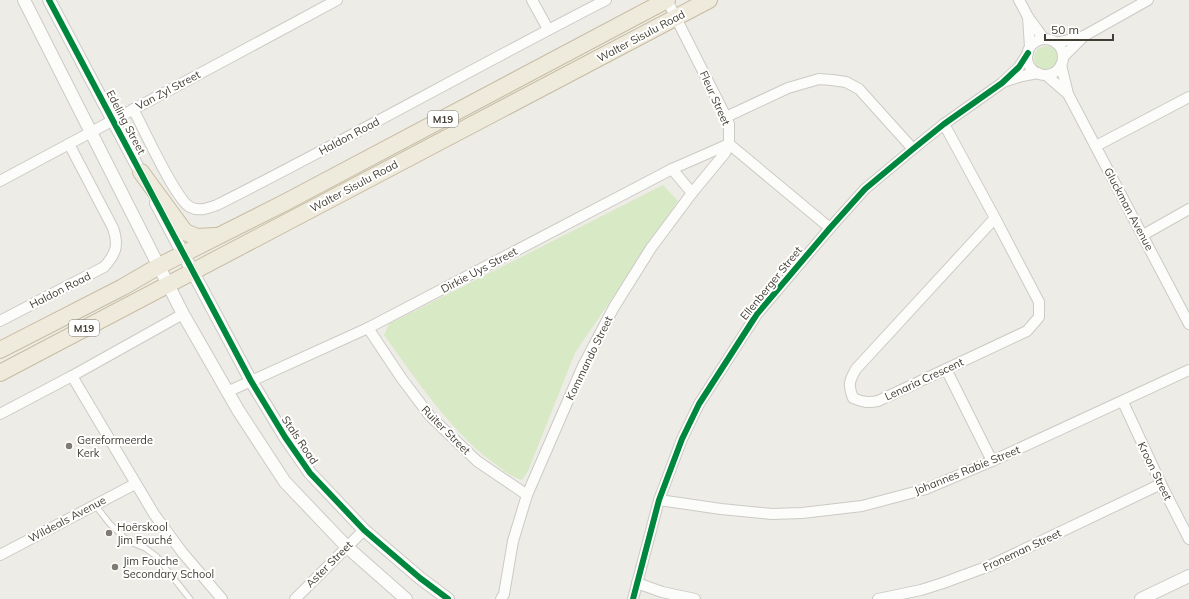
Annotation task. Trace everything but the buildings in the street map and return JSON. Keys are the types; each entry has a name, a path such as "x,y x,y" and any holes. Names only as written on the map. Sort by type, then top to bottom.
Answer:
{"highway":[{"name":"Walter Sisulu Road","path":"0,350 123,287 159,266 326,181 667,0"},
{"name":"Walter Sisulu Road","path":"0,373 709,0"},
{"path":"538,69 546,86"},
{"path":"412,135 421,151"},
{"path":"140,172 185,232 198,237 218,236"},
{"path":"326,181 335,196"}],"street":[{"path":"24,0 168,284 227,392 285,482 346,547 406,599"},
{"name":"Edeling Street","path":"49,0 114,120 183,254"},
{"name":"Van Zyl Street","path":"0,181 337,0"},
{"path":"532,0 548,29"},
{"name":"Haldon Road","path":"134,109 166,172 183,201 191,208 209,208 217,206 548,29 606,0"},
{"name":"Fleur Street","path":"667,0 726,117 729,124 729,144"},
{"path":"1019,0 1028,17 1044,39"},
{"path":"1056,43 1084,36 1148,0"},
{"path":"1028,17 1029,50 1027,59 1029,65 1042,74 1055,72 1062,61 1084,36"},
{"path":"1029,50 1038,41 1044,39 1050,40 1062,49 1062,61"},
{"name":"Ellenberger Street","path":"633,599 659,500 682,439 699,404 757,314 865,189 944,124 1002,83 1019,67 1029,50"},
{"name":"Gluckman Avenue","path":"1062,61 1068,94 1189,324"},
{"name":"Ellenberger Street","path":"1002,83 1022,76 1042,74"},
{"name":"Gluckman Avenue","path":"1042,74 1068,94"},
{"path":"726,117 788,88 819,79 846,82 859,89 913,149"},
{"path":"1096,146 1189,97"},
{"name":"Lenaria Crescent","path":"944,124 995,218 1039,302 1039,317 1027,331 878,401 871,403 861,402 853,398 849,388 850,379 856,369 995,218"},
{"name":"Haldon Road","path":"0,321 104,267 112,259 116,251 116,235 113,228 69,144"},
{"path":"729,144 830,228"},
{"name":"Dirkie Uys Street","path":"227,392 368,328 672,169 729,144"},
{"name":"Kommando Street","path":"501,599 504,594 513,541 527,495 583,366 614,307 651,248 692,193 725,153 729,144"},
{"path":"672,169 692,193"},
{"path":"1143,235 1189,209"},
{"name":"Stals Road","path":"183,254 251,381 285,437 310,473 364,530 420,578 448,599"},
{"path":"0,414 184,314"},
{"name":"Ruiter Street","path":"368,328 402,379 430,416 477,461 527,495"},
{"path":"946,369 992,461"},
{"name":"Johannes Rabie Street","path":"659,500 721,509 772,514 826,511 862,506 926,489 1123,402 1189,370"},
{"path":"72,376 154,514 182,552 222,599"},
{"name":"Kroon Street","path":"1123,402 1161,484 1189,539"},
{"name":"Wildeals Avenue","path":"0,555 135,484"},
{"name":"Froneman Street","path":"878,599 920,590 989,566 1161,484"},
{"name":"Aster Street","path":"295,599 364,530"},
{"path":"1141,599 1189,576"},
{"path":"637,583 662,592 695,599"},
{"path":"1146,599 1189,583"}],"lane":[{"path":"95,505 110,524 128,541 145,548 156,556 190,599"}],"green space":[{"path":"1046,46 1051,47 1057,53 1057,63 1051,69 1046,70 1041,69 1035,63 1034,58 1035,53 1041,47"},
{"path":"663,185 678,201 575,353 528,471 522,480 513,476 475,448 446,418 384,335 389,324"}],"cycle path":[{"path":"49,0 251,381 285,437 310,473 364,530 420,578 448,599"},
{"path":"633,599 659,500 682,439 699,404 757,314 865,189 944,124 1002,83 1019,67 1028,53"}],"place":[{"name":"Gereformeerde Kerk","path":"69,446"},
{"name":"Hoërskool Jim Fouché","path":"109,533"},
{"name":"Jim Fouche Secondary School","path":"115,567"}]}
